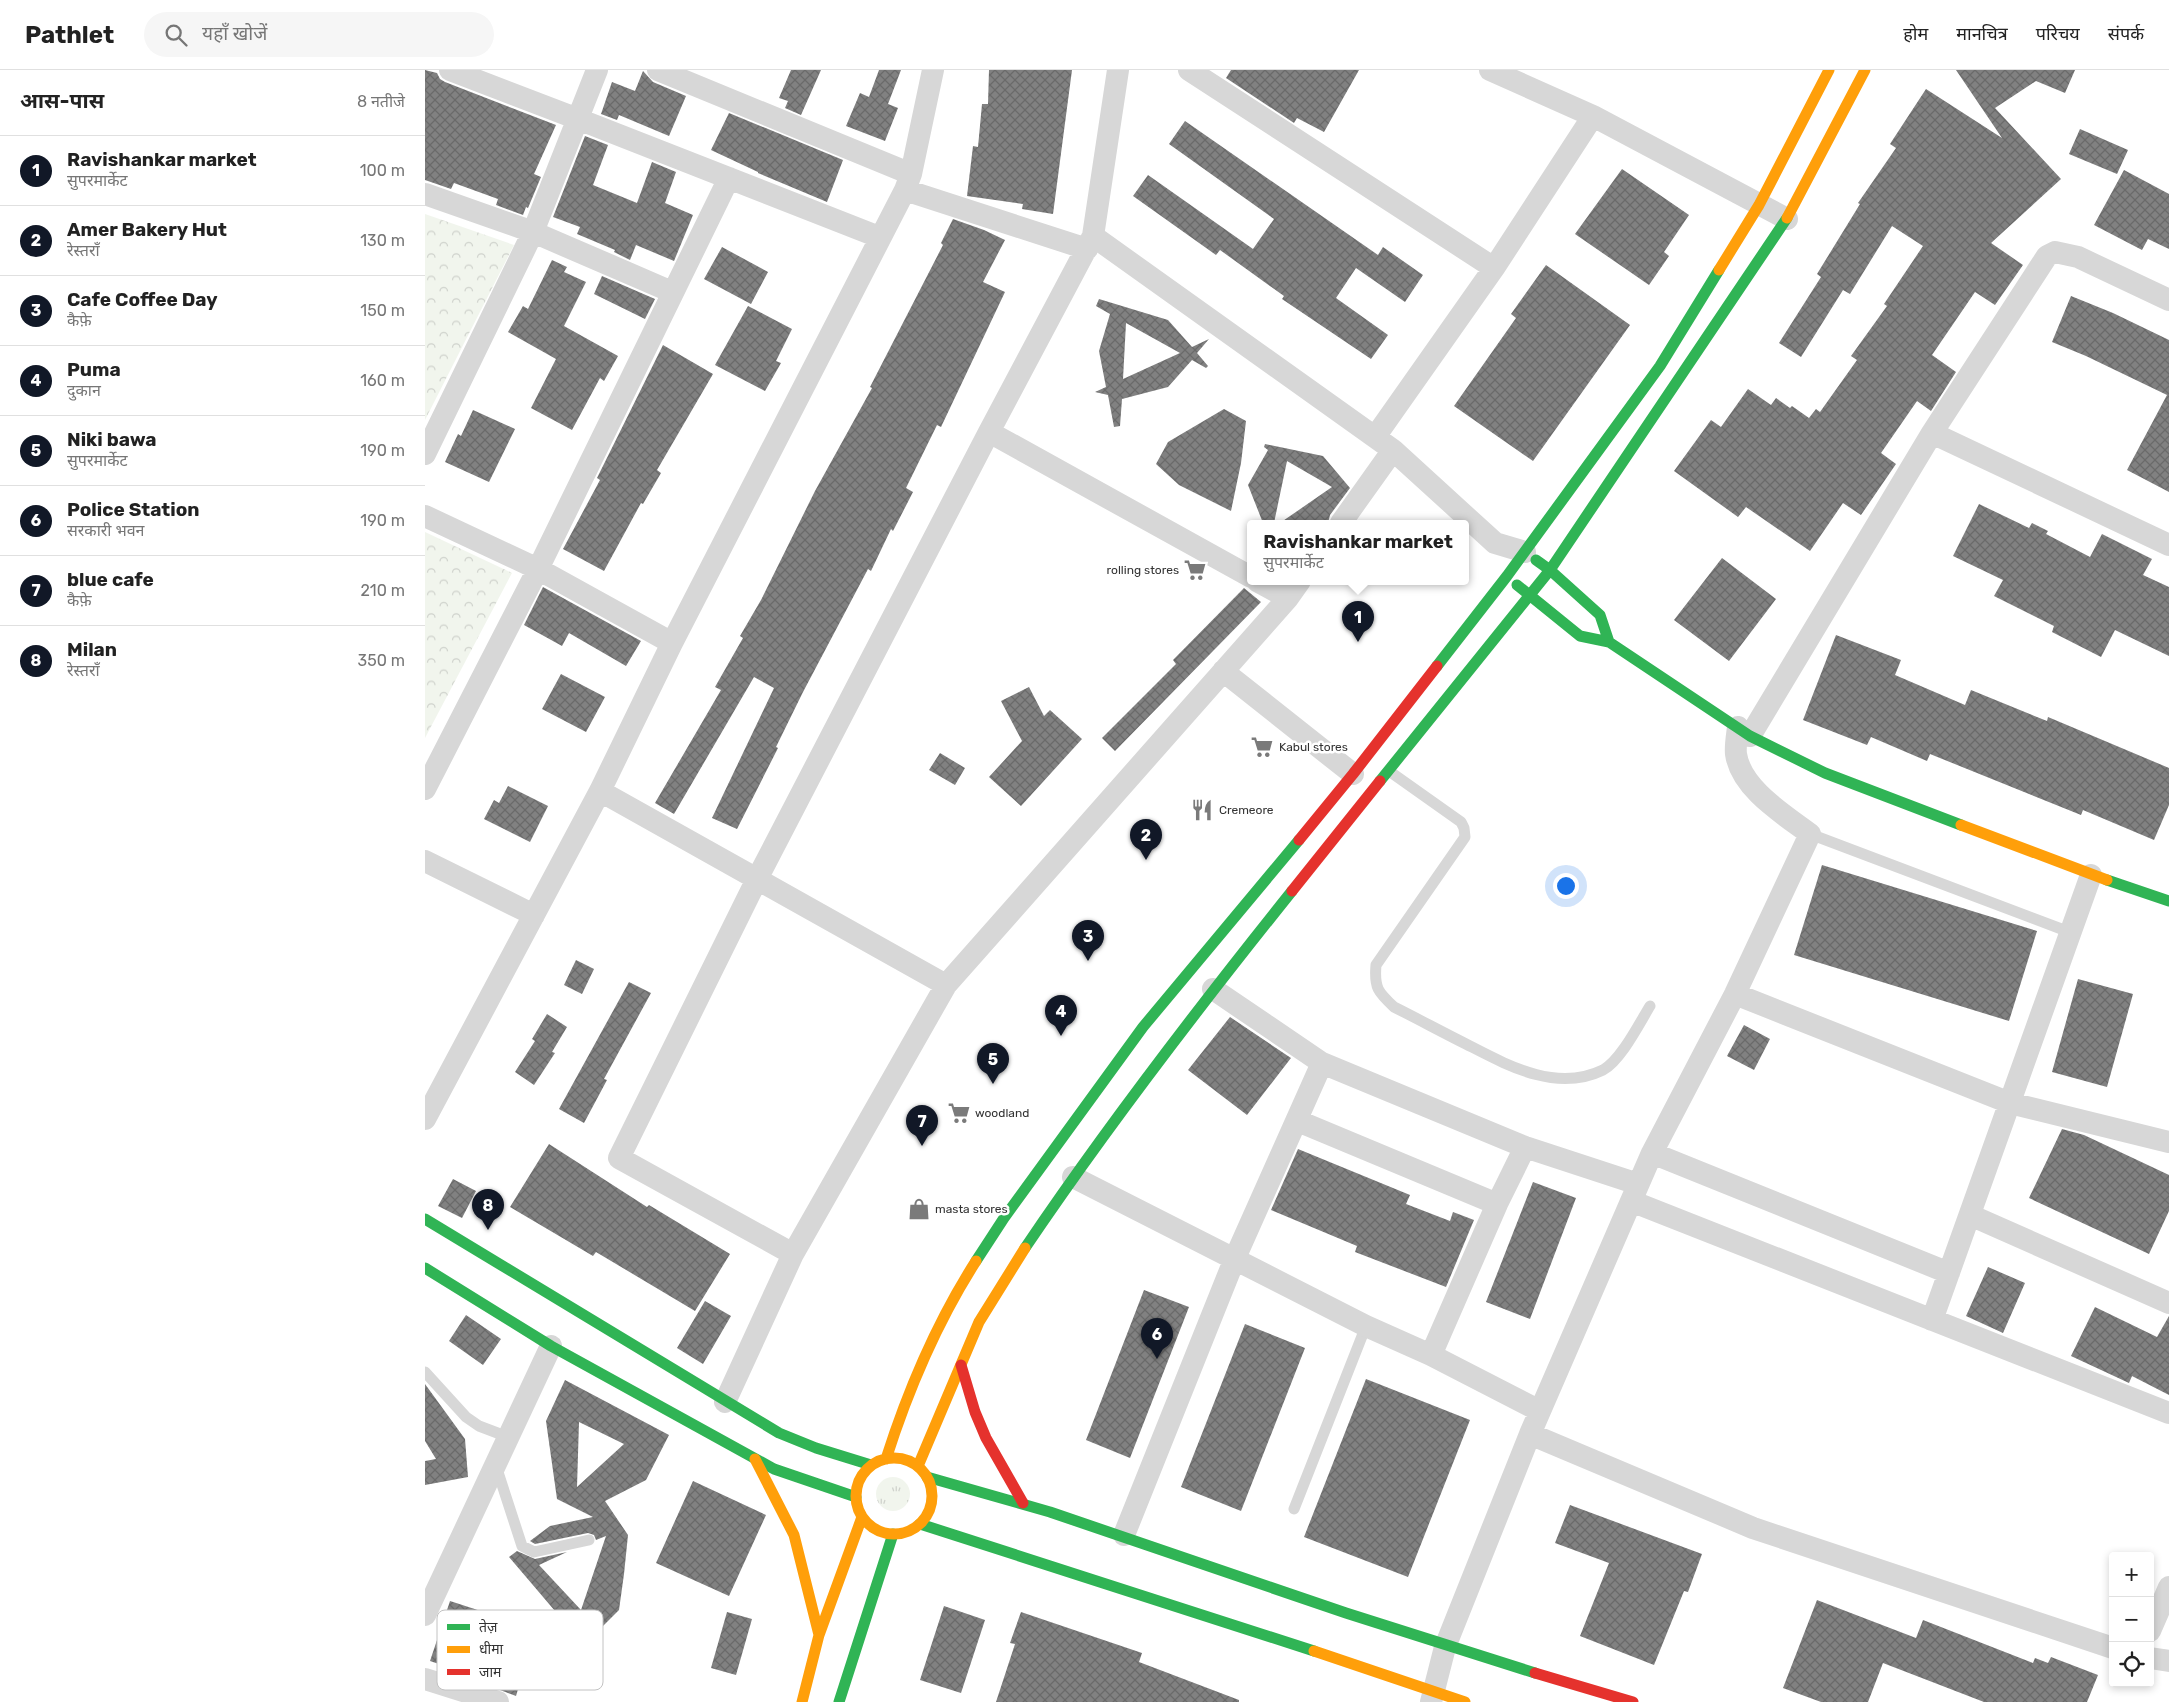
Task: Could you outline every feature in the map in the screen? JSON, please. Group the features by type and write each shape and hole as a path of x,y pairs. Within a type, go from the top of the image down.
{"main road":[{"path":"886,1459 902,1409 960,1286 1004,1218 1143,1027 1353,774 1507,576 1660,366 1759,205 1829,70"},
{"path":"918,1466 984,1314 1015,1263 1073,1177 1213,989 1550,570 1787,219 1865,70"},
{"path":"1525,552 1550,570 1600,615 1609,642"},
{"path":"1507,576 1529,597 1580,636 1609,642 1744,732 1825,773 2091,875 2169,901"},
{"path":"425,1219 779,1433 816,1448 871,1466"},
{"path":"425,1268 551,1346 755,1459 796,1478 856,1497"},
{"path":"961,1365 975,1412 986,1438 1023,1503"},
{"path":"755,1459 794,1535 819,1635"},
{"path":"886,1459 903,1459 918,1466 927,1476 932,1493 930,1510 921,1524 908,1532 893,1534 880,1531 862,1517 856,1497 860,1479 871,1466 886,1459"},
{"path":"927,1476 976,1488 1124,1535 1250,1581 1445,1647 1633,1702"},
{"path":"802,1702 819,1635 862,1517"},
{"path":"921,1524 1224,1621 1432,1697 1465,1702"},
{"path":"839,1702 893,1534"}],"street":[{"path":"450,70 578,118 879,237"},
{"path":"425,454 533,232 597,70"},
{"path":"658,70 908,182 1090,242 1384,444 1495,543 1525,552"},
{"path":"425,1119 600,791 672,643 908,182 933,70"},
{"path":"793,1254 619,1158 757,879 1090,242 1118,70"},
{"path":"1189,70 1494,268"},
{"path":"1490,70 1593,116 1787,219"},
{"path":"1343,520 1384,444 1494,268 1593,116"},
{"path":"425,789 538,569 729,178"},
{"path":"425,194 533,232 672,292"},
{"path":"1432,1697 1445,1647 1530,1434 1652,1153 1735,994 1810,834 1762,798 1742,772 1736,754 1744,732 1932,433 2047,256 2055,252 2078,257 2169,300"},
{"path":"989,432 1247,575"},
{"path":"1932,433 2169,545"},
{"path":"425,516 538,569 672,643"},
{"path":"1495,543 1507,576"},
{"path":"725,1402 793,1254 946,985 1294,589 1276,585"},
{"path":"1223,671 1353,774"},
{"path":"600,791 946,985"},
{"path":"425,861 534,915"},
{"path":"1931,1320 2072,933 2091,875"},
{"path":"1213,989 1323,1064 1635,1193 1931,1320 2169,1413"},
{"path":"1735,994 2010,1102 2169,1142"},
{"path":"1124,1535 1235,1258 1323,1064"},
{"path":"1298,1121 1497,1204"},
{"path":"1431,1355 1497,1204 1525,1147"},
{"path":"1652,1153 1949,1273"},
{"path":"1073,1177 1366,1326 1431,1355 1540,1411"},
{"path":"1969,1215 2169,1303"},
{"path":"425,1615 551,1346"},
{"path":"1530,1434 1753,1528 2109,1647"},
{"path":"2154,1621 2169,1587"},
{"path":"2154,1659 2169,1661"},
{"path":"425,1679 437,1683"},
{"path":"460,1690 498,1702"}],"lane":[{"path":"1389,771 1461,822 1465,837 1376,965 1375,982 1380,994 1387,1001 1394,1007 1516,1070 1548,1078 1573,1079 1603,1070 1616,1060 1650,1006"},
{"path":"1810,834 2072,933"},
{"path":"1294,1510 1366,1326"},
{"path":"425,1372 466,1417 479,1426 508,1437"},
{"path":"495,1464 521,1546 534,1552 589,1540"}],"green space":[{"path":"425,214 514,245 425,420"},
{"path":"425,532 512,573 425,738"},
{"path":"893,1477 900,1478 905,1482 909,1487 909,1501 905,1506 900,1510 893,1511 886,1510 881,1506 877,1501 876,1494 877,1487 881,1482 886,1478"}],"building":[{"path":"425,70 437,73 440,79 445,82 556,125 534,174 541,177 528,208 526,207 523,215 496,205 498,199 454,183 451,189 425,180"},
{"path":"791,70 821,70 801,115 785,108 788,101 779,98"},
{"path":"879,70 901,70 888,104 898,108 885,141 846,126 860,93 869,97"},
{"path":"989,70 1072,70 1053,214 1022,209 1023,204 967,196 973,146 978,147 982,104 988,104"},
{"path":"1231,70 1359,70 1324,132 1297,118 1294,123 1226,78"},
{"path":"1956,70 2075,70 2065,93 2036,81 1995,108 2061,179 1991,243 2023,265 1995,305 1975,292 1932,355 1956,372 1931,411 1917,401 1881,453 1896,464 1861,515 1843,503 1810,551 1746,507 1738,517 1674,471 1711,420 1721,427 1748,389 1771,405 1776,398 1809,418 1816,409 1820,412 1857,360 1851,356 1887,306 1884,304 1923,246 1892,226 1850,294 1843,290 1801,357 1779,343 1821,277 1817,274 1860,204 1858,203 1896,148 1890,144 1926,89 2002,138"},
{"path":"643,71 653,82 686,96 669,136 619,115 617,120 601,114 612,82 635,91"},
{"path":"729,113 843,160 827,202 758,173 711,150"},
{"path":"1185,121 1378,255 1383,247 1423,275 1405,302 1356,268 1336,298 1388,335 1371,359 1282,299 1284,296 1220,250 1216,255 1133,196 1148,175 1253,249 1274,219 1169,144"},
{"path":"2080,129 2128,150 2117,174 2069,154"},
{"path":"585,136 608,145 593,185 637,203 652,162 676,172 665,203 693,215 674,261 636,245 630,260 614,252 615,250 577,234 580,227 553,217"},
{"path":"1622,169 1689,215 1664,252 1669,256 1649,285 1575,234"},
{"path":"2124,170 2169,194 2169,249 2148,239 2142,250 2094,225"},
{"path":"953,219 1005,240 983,282 1005,292 941,427 937,425 906,488 913,492 893,531 891,529 871,571 868,569 803,692 776,747 778,748 737,829 712,818 774,688 754,677 674,814 655,803 721,690 715,687 743,638 740,636 761,600 815,491 872,388 870,387 943,245 941,243"},
{"path":"722,247 768,272 751,304 704,279"},
{"path":"552,260 567,267 564,272 586,282 564,326 618,356 604,381 600,378 572,430 531,408 556,359 508,332 523,306 528,309"},
{"path":"1546,265 1630,325 1533,461 1454,406 1516,318 1511,314"},
{"path":"602,276 655,299 645,319 594,294"},
{"path":"2071,296 2113,313 2169,340 2169,492 2127,470 2167,395 2086,356 2052,342"},
{"path":"1099,299 1168,320 1192,347 1209,339 1197,353 1208,366 1206,368 1192,360 1168,387 1122,399 1120,426 1114,427 1108,395 1095,392 1106,387 1099,351 1110,314 1096,306","holes":["1126,323 1180,353 1123,379"]},
{"path":"748,306 792,329 776,361 781,363 765,391 715,365"},
{"path":"663,345 713,374 657,470 661,473 643,504 641,503 604,571 563,549 600,480 597,478"},
{"path":"1224,409 1246,421 1241,463 1231,511 1179,485 1156,464 1168,442"},
{"path":"473,410 515,429 489,482 445,462 458,434 461,436"},
{"path":"1265,444 1323,456 1350,488 1330,515 1329,520 1284,520 1332,487 1287,461 1275,520 1262,520 1248,485 1268,450 1264,447"},
{"path":"1979,504 2029,528 2032,523 2048,531 2046,534 2090,557 2102,534 2152,559 2143,575 2169,587 2169,656 2115,630 2101,657 2052,632 2054,626 1994,596 2003,580 1953,556"},
{"path":"1722,558 1776,599 1729,661 1674,620"},
{"path":"543,587 641,641 626,666 569,633 562,646 524,625"},
{"path":"1244,588 1261,602 1115,751 1102,738 1176,664 1173,660"},
{"path":"1836,635 1901,660 1895,675 1965,705 1971,690 2047,721 2048,717 2169,768 2169,805 2154,840 2083,810 2081,815 1930,754 1927,761 1871,737 1867,745 1803,720"},
{"path":"561,674 605,697 586,732 542,709"},
{"path":"1029,687 1044,716 1050,710 1082,739 1021,806 989,777 1022,741 1001,701"},
{"path":"940,753 965,768 955,785 929,770"},
{"path":"508,786 548,806 530,842 484,819 494,800 499,803"},
{"path":"1822,865 2037,931 2009,1021 1794,955"},
{"path":"576,960 594,969 582,994 564,985"},
{"path":"2078,979 2133,994 2107,1087 2052,1072"},
{"path":"629,982 651,993 604,1079 607,1080 584,1123 559,1109"},
{"path":"547,1014 567,1027 552,1052 555,1053 534,1085 515,1072 535,1041 532,1039"},
{"path":"1230,1017 1291,1058 1247,1115 1188,1070"},
{"path":"1744,1025 1770,1039 1754,1070 1727,1056"},
{"path":"2062,1129 2084,1135 2169,1175 2169,1211 2149,1254 2029,1198"},
{"path":"549,1144 647,1207 649,1205 730,1254 695,1311 596,1252 593,1256 510,1207"},
{"path":"1298,1149 1410,1195 1406,1204 1450,1221 1453,1212 1474,1220 1446,1287 1355,1252 1357,1246 1271,1210"},
{"path":"453,1179 476,1191 462,1218 438,1206"},
{"path":"1533,1182 1576,1198 1530,1319 1486,1302"},
{"path":"1988,1267 2025,1283 2003,1333 1966,1316"},
{"path":"1144,1290 1189,1307 1130,1458 1086,1440"},
{"path":"705,1301 731,1316 703,1364 677,1348"},
{"path":"2095,1307 2157,1337 2169,1316 2169,1395 2132,1376 2129,1383 2071,1356"},
{"path":"466,1315 501,1339 483,1365 449,1341"},
{"path":"1245,1324 1305,1348 1241,1511 1181,1487"},
{"path":"1366,1379 1470,1420 1408,1577 1304,1537"},
{"path":"565,1380 669,1435 646,1480 605,1501 628,1535 619,1610 603,1626 603,1610 581,1610 606,1536 596,1540 594,1535 588,1533 535,1544 530,1541 550,1526 593,1517 557,1499 546,1421","holes":["579,1422 624,1444 577,1487"]},
{"path":"425,1384 465,1439 468,1477 425,1485 425,1461 436,1459 425,1441"},
{"path":"693,1481 766,1515 729,1596 656,1563"},
{"path":"1570,1505 1702,1554 1688,1592 1684,1591 1654,1665 1580,1636 1609,1563 1555,1543"},
{"path":"517,1551 535,1559 567,1552 539,1565 581,1610 554,1610 509,1557"},
{"path":"1817,1600 1916,1638 1923,1620 2033,1663 2035,1658 2048,1663 2051,1657 2098,1675 2087,1702 1984,1702 1883,1663 1868,1702 1821,1702 1783,1688"},
{"path":"450,1601 478,1610 447,1610"},
{"path":"944,1606 985,1620 961,1693 920,1680"},
{"path":"727,1612 752,1619 736,1675 711,1668"},
{"path":"1021,1612 1142,1653 1139,1662 1239,1700 1239,1702 996,1702 1015,1644 1010,1643"},
{"path":"437,1640 437,1663 430,1661"},
{"path":"500,1690 518,1690 516,1696"}],"traffic: fast":[{"path":"1380,781 1550,570 1787,218"},
{"path":"1437,666 1507,576 1660,366 1719,270"},
{"path":"1536,560 1550,570 1600,615 1609,642"},
{"path":"1517,585 1580,636 1609,642 1750,736 1825,773 1961,825"},
{"path":"976,1261 1004,1218 1143,1027 1299,840"},
{"path":"2107,880 2169,901"},
{"path":"1025,1248 1056,1202 1155,1067 1292,891"},
{"path":"425,1219 779,1433 816,1448 871,1465"},
{"path":"425,1268 551,1346 774,1469 856,1497"},
{"path":"927,1477 1050,1512 1346,1613 1535,1673"},
{"path":"920,1524 1314,1651"},
{"path":"839,1702 893,1534"}],"traffic: slow":[{"path":"1719,270 1759,205 1829,70"},
{"path":"1787,218 1865,70"},
{"path":"1961,825 2107,880"},
{"path":"918,1466 979,1322 1025,1248"},
{"path":"886,1459 914,1382 936,1332 976,1261"},
{"path":"894,1458 908,1461 921,1469 929,1482 932,1496 929,1510 921,1523 908,1531 894,1534 880,1531 867,1523 859,1510 856,1496 859,1482 867,1469 880,1461 894,1458"},
{"path":"755,1459 794,1535 819,1635"},
{"path":"802,1702 819,1635 862,1517"},
{"path":"1314,1651 1465,1702"}],"traffic: jam":[{"path":"1299,840 1437,666"},
{"path":"1292,891 1380,781"},
{"path":"961,1365 975,1412 986,1438 1023,1503"},
{"path":"1535,1673 1633,1702"}],"place":[{"name":"rolling stores","path":"1195,570"},
{"name":"Ravishankar market","path":"1358,642"},
{"name":"Kabul stores","path":"1262,747"},
{"name":"Cremeore","path":"1202,810"},
{"name":"Amer Bakery Hut","path":"1146,860"},
{"name":"Cafe Coffee Day","path":"1088,961"},
{"name":"Puma","path":"1061,1036"},
{"name":"Niki bawa","path":"993,1084"},
{"name":"woodland","path":"959,1113"},
{"name":"blue cafe","path":"922,1146"},
{"name":"masta stores","path":"919,1209"},
{"name":"Milan","path":"488,1230"},
{"name":"Police Station","path":"1157,1359"}]}
